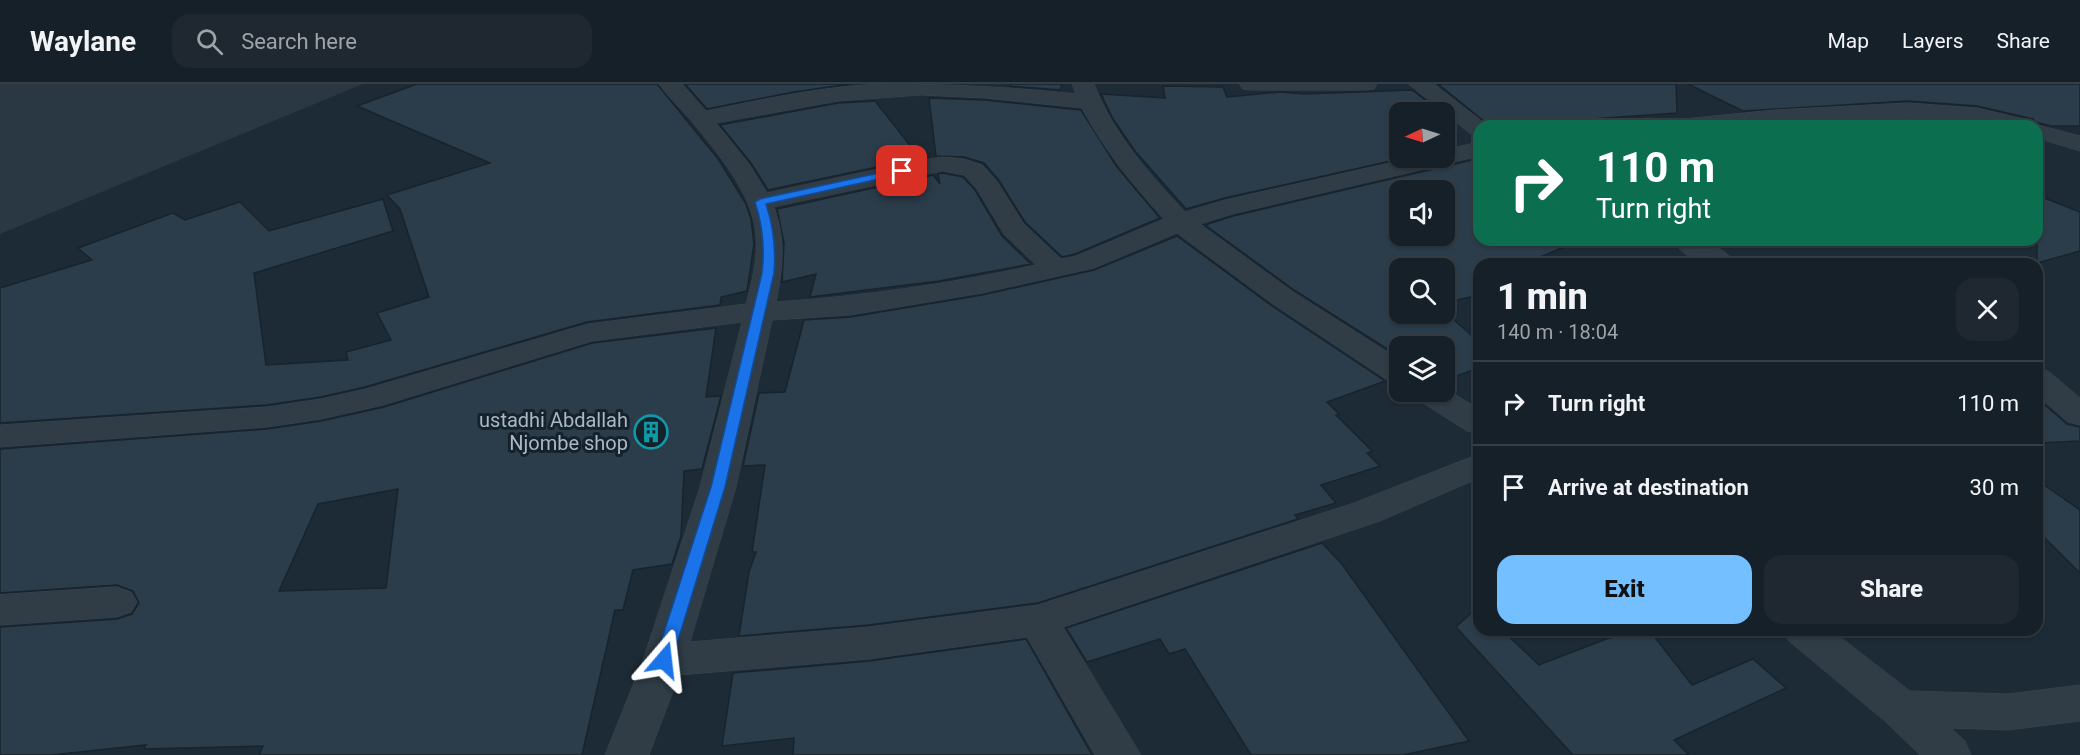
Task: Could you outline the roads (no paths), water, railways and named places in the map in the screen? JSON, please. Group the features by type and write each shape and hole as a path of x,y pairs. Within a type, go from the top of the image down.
{"street":[{"path":"627,755 664,660 718,487 768,273 770,249 768,224 760,202 701,119 670,84"},
{"path":"1251,84 1366,84"},
{"path":"1420,84 1473,124"},
{"path":"701,119 821,96 921,89 1017,94 1087,93 1109,138 1133,171 1180,222 1283,298 1389,367"},
{"path":"1741,120 1907,109 1944,109 2000,120"},
{"path":"2043,132 2080,144"},
{"path":"1455,154 1473,150"},
{"path":"760,202 916,168 943,164 964,166 973,170 987,184 1013,228 1056,269"},
{"path":"0,436 267,417 321,410 372,398 588,333 759,310 801,310 893,300 982,285 1084,262 1180,222 1263,199 1396,168"},
{"path":"1694,246 1713,258"},
{"path":"2043,383 2080,415"},
{"path":"1444,402 1473,420"},
{"path":"664,660 870,643 1038,620 1084,607 1367,512 1473,468"},
{"path":"0,610 117,602"},
{"path":"1038,620 1119,755"},
{"path":"1810,636 1901,709 1949,755"},
{"path":"1901,709 2008,712 2080,703"}],"place":[{"name":"ustadhi Abdallah Njombe shop","path":"651,432"}]}
